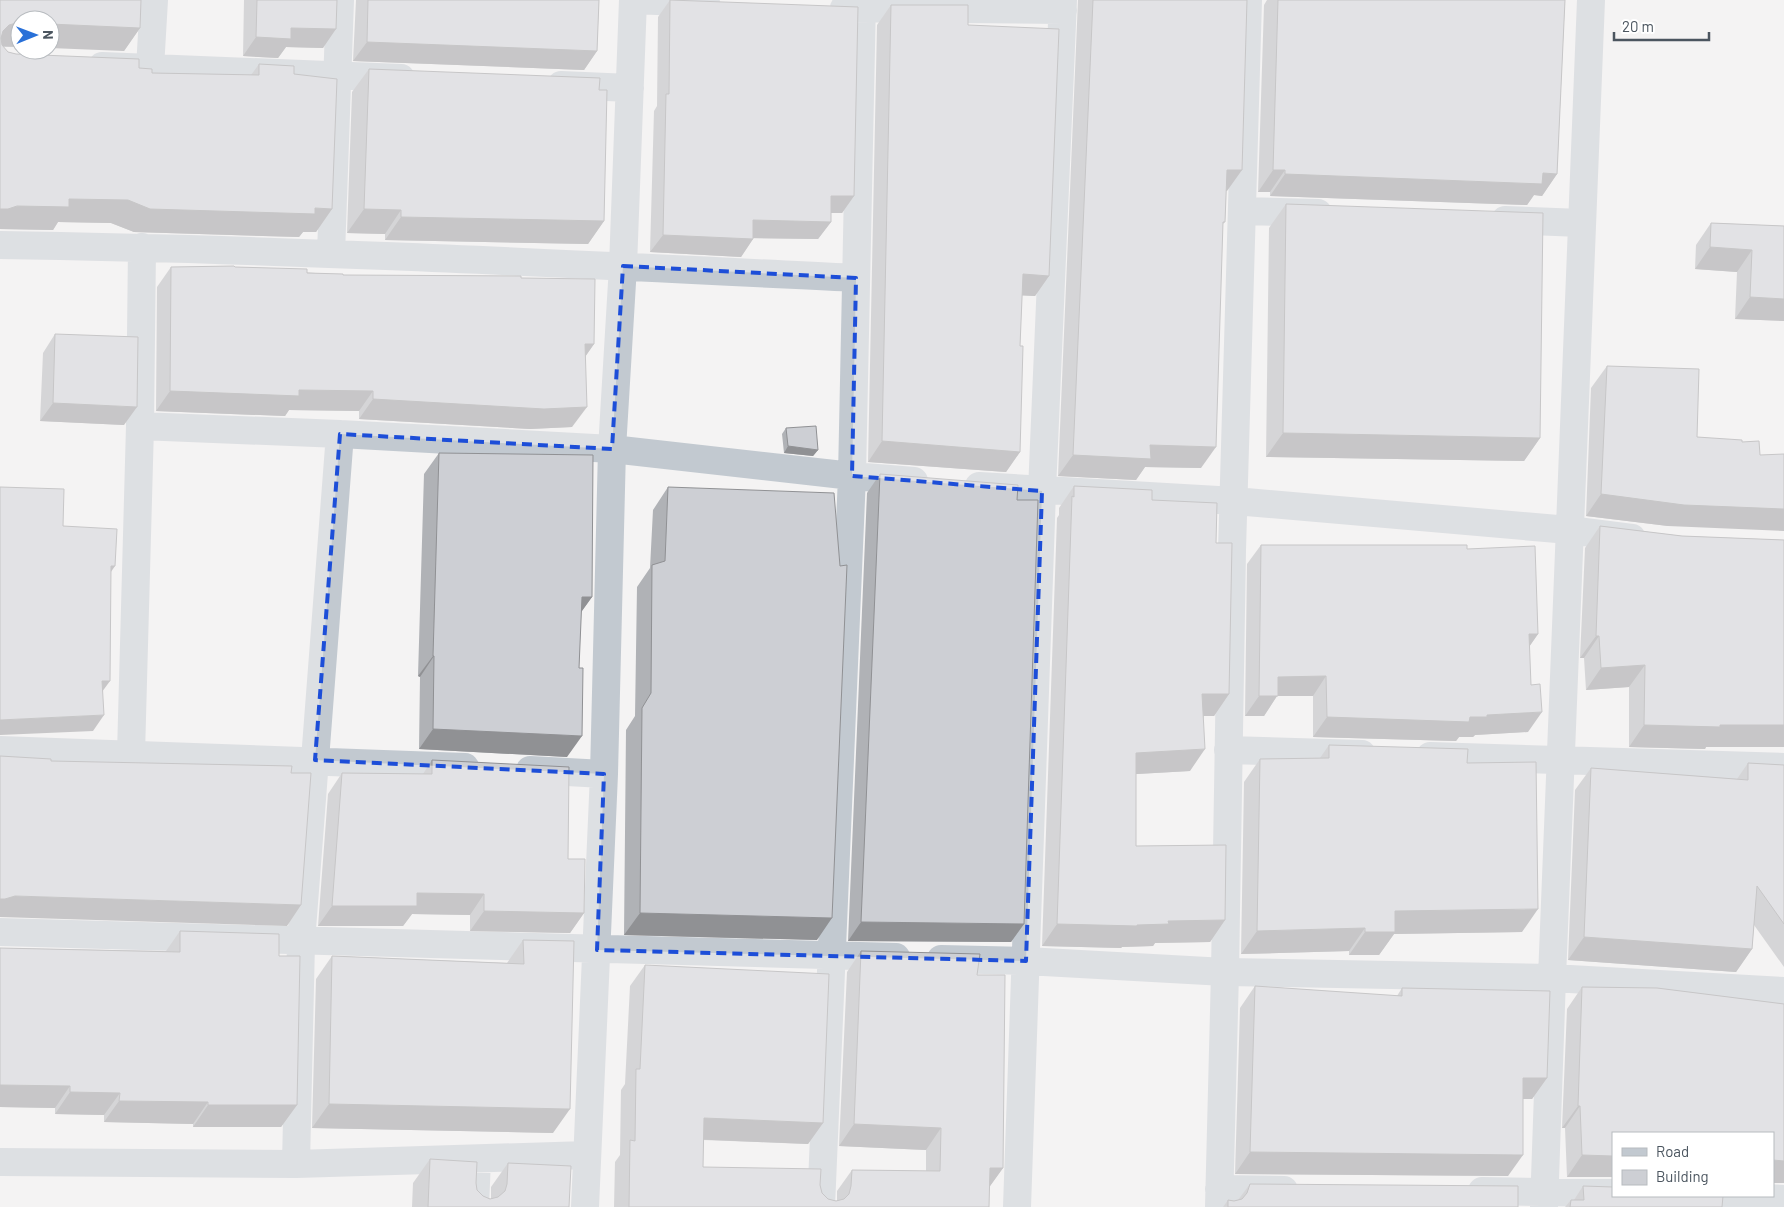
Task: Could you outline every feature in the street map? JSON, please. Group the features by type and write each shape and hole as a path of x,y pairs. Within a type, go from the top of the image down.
{"street":[{"path":"150,68 154,0"},
{"path":"331,254 340,0"},
{"path":"585,1207 604,774 612,449 623,266 633,0 732,4"},
{"path":"1248,0 1228,750 1226,972 1219,1198 1308,1190"},
{"path":"1544,1199 1591,0"},
{"path":"821,1207 852,476 862,4"},
{"path":"822,8 862,4 1063,5 1042,491 1017,1207"},
{"path":"75,65 425,79"},
{"path":"532,84 630,88"},
{"path":"1242,210 1342,214"},
{"path":"1482,219 1582,223"},
{"path":"0,245 142,247 331,254 856,278"},
{"path":"131,754 140,426 142,247"},
{"path":"140,426 340,434 612,449 852,476 1042,491 1235,501 1569,530 1657,540"},
{"path":"296,1164 301,942 340,434"},
{"path":"0,750 315,760 604,774"},
{"path":"1228,750 1784,767"},
{"path":"0,932 1026,961 1226,972 1552,978 1784,991"},
{"path":"0,1162 296,1164 587,1155"},
{"path":"476,1207 477,1159"},
{"path":"1456,1191 1544,1199 1612,1193"},
{"path":"1757,1197 1784,1199"}],"highlighted area":[{"path":"623,266 856,278 852,476 1042,491 1026,961 597,950 604,774 315,760 340,434 612,449"}],"building":[{"path":"0,0 141,0 140,28 60,24 60,10 10,10 10,25 3,31 1,38 2,45 10,52 10,60 60,60 60,56 139,59 139,68 152,69 152,73 259,75 259,64 294,66 294,74 337,79 332,209 315,208 315,214 150,209 128,200 69,199 69,207 17,206 0,209"},
{"path":"257,0 337,0 336,29 291,28 291,39 256,37"},
{"path":"368,0 599,0 597,51 367,42"},
{"path":"670,0 858,7 854,196 831,196 831,222 753,220 753,239 663,235 666,94 669,94"},
{"path":"1093,0 1247,0 1242,170 1227,170 1225,222 1223,222 1216,447 1150,445 1151,459 1073,455"},
{"path":"1278,0 1565,0 1557,174 1543,173 1542,184 1285,174 1285,170 1273,170"},
{"path":"891,5 968,5 968,25 1059,29 1049,276 1023,274 1020,346 1023,346 1020,452 882,441"},
{"path":"369,69 600,78 599,90 607,90 604,221 401,217 401,210 364,209"},
{"path":"1286,204 1543,213 1540,438 1283,433"},
{"path":"1711,223 1784,226 1784,299 1750,297 1752,250 1710,247"},
{"path":"234,266 307,269 307,273 343,275 521,276 521,278 595,279 594,344 585,344 587,407 544,409 373,399 373,391 299,390 299,396 170,391 171,267"},
{"path":"55,334 138,337 137,407 53,403"},
{"path":"1607,366 1699,369 1697,437 1742,440 1742,442 1759,441 1760,455 1784,454 1784,509 1684,505 1601,494"},
{"path":"816,426 818,450 788,446 786,428"},
{"path":"439,453 593,455 592,597 582,597 579,668 583,668 582,736 433,729 433,656"},
{"path":"880,474 1018,485 1017,500 1038,500 1024,924 861,922"},
{"path":"1074,486 1152,490 1152,500 1217,503 1216,543 1232,543 1229,694 1202,694 1205,749 1136,753 1136,846 1226,845 1225,920 1168,921 1169,924 1137,926 1057,924 1072,496 1074,497"},
{"path":"0,487 64,489 63,526 117,529 115,566 111,566 110,681 102,681 104,715 0,720"},
{"path":"668,487 834,493 840,566 847,565 832,918 640,913 642,708 651,693 652,565 665,561"},
{"path":"1600,526 1682,536 1784,540 1784,725 1720,725 1720,727 1644,725 1645,665 1601,668 1599,636 1596,636"},
{"path":"1261,545 1467,545 1467,549 1535,546 1538,634 1529,634 1531,685 1540,684 1542,712 1470,717 1469,722 1327,717 1326,676 1278,677 1278,696 1259,696"},
{"path":"1329,745 1468,749 1467,763 1536,762 1538,909 1395,911 1395,932 1365,932 1365,928 1257,931 1260,759 1329,758"},
{"path":"0,756 51,759 51,761 292,766 291,773 311,773 301,905 15,896 0,899"},
{"path":"432,760 569,767 568,859 585,859 584,913 484,911 484,894 417,893 417,906 332,906 342,773 432,774"},
{"path":"1748,763 1784,765 1784,924 1757,886 1752,949 1584,937 1591,768 1748,780"},
{"path":"180,931 279,934 279,956 300,956 297,1105 208,1105 208,1102 119,1101 120,1093 70,1092 70,1086 0,1085 0,948 180,952"},
{"path":"523,940 574,941 570,1109 329,1104 332,956 524,964"},
{"path":"861,951 980,954 977,975 1005,975 1003,1168 990,1168 989,1207 629,1207 630,1140 635,1141 636,1069 640,1069 645,965 829,974 823,1123 704,1118 703,1167 821,1169 820,1185 822,1193 828,1199 836,1201 844,1199 849,1194 852,1170 940,1171 941,1128 854,1124"},
{"path":"1255,986 1402,996 1402,988 1550,991 1547,1078 1523,1078 1523,1155 1250,1152"},
{"path":"1582,987 1657,988 1784,1004 1784,1161 1774,1160 1774,1132 1612,1132 1612,1156 1582,1155 1580,1106 1578,1106"},
{"path":"430,1159 477,1162 477,1190 483,1196 490,1199 498,1197 505,1191 508,1163 571,1166 569,1207 428,1207"},
{"path":"1250,1184 1518,1186 1518,1207 1228,1207 1228,1200 1242,1199 1247,1193"},
{"path":"1583,1186 1612,1187 1612,1197 1723,1197 1722,1207 1570,1207 1571,1200 1584,1200"}]}
